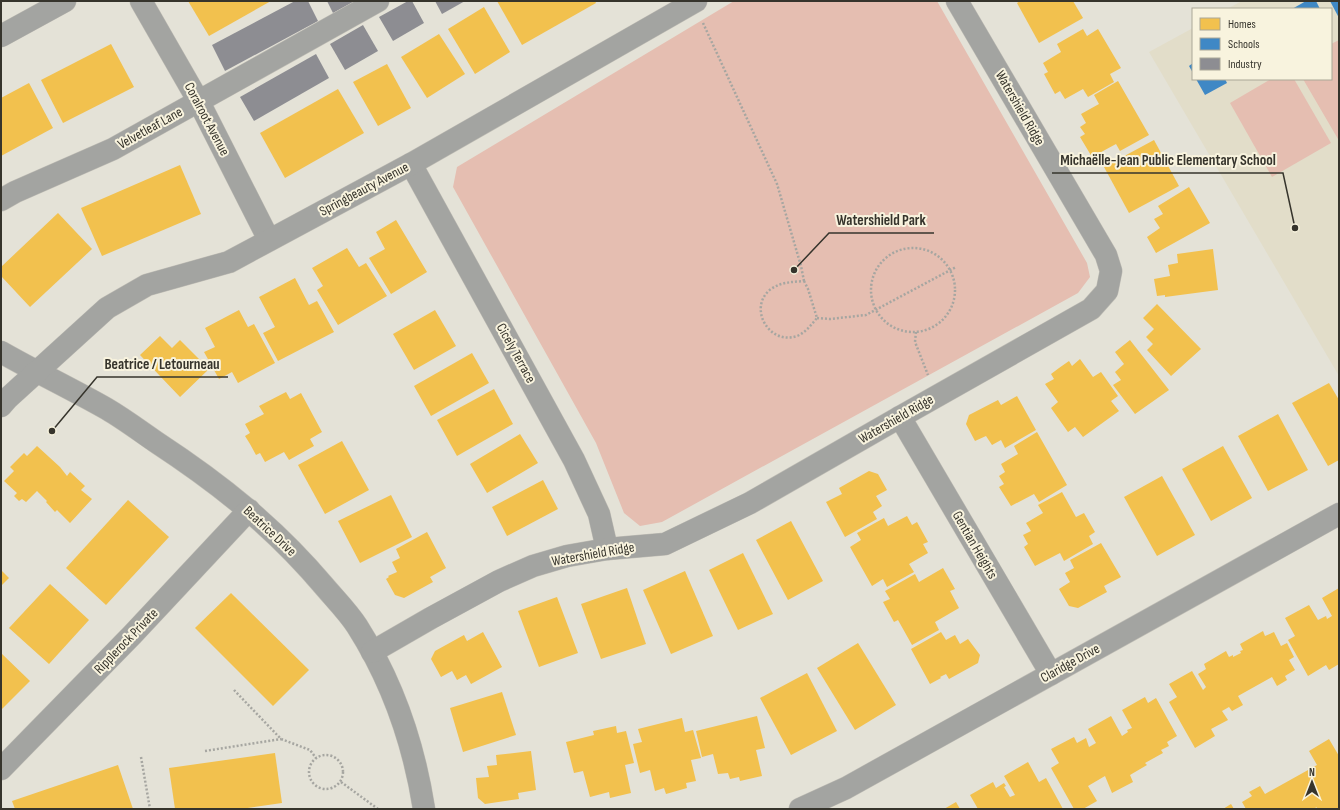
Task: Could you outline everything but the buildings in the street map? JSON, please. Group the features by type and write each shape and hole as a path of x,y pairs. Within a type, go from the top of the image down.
{"street":[{"path":"1,36 65,1"},
{"name":"Coralroot Avenue","path":"141,1 199,102 269,240"},
{"name":"Velvetleaf Lane","path":"1,200 15,192 113,149 378,1"},
{"name":"Watershield Ridge","path":"372,652 500,581 533,566 567,556 607,549 665,544 750,503 1091,309 1107,291 1111,271 1106,255 957,1"},
{"name":"Springbeauty Avenue","path":"1,406 107,308 146,285 229,262 411,164 665,8 694,2"},
{"name":"Cicely Terrace","path":"411,164 574,460 598,514 607,549"},
{"name":"Beatrice Drive","path":"1,352 37,373 108,410 195,467 249,510 286,544 313,573 356,625 390,686 415,763 424,809"},
{"name":"Gentian Heights","path":"900,417 1051,674"},
{"name":"Ripplerock Private","path":"1,769 132,635 249,510"},
{"name":"Claridge Drive","path":"800,809 846,788 1339,514"}],"path":[{"path":"694,2 777,184 804,281 817,318"},
{"path":"910,248 922,249 934,253 944,260 951,270 955,281 956,293 953,305 947,316 928,330 904,332 892,327 883,320 875,310 871,299 873,275 879,264 898,250 910,248"},
{"path":"817,318 830,319 866,315 956,267"},
{"path":"804,281 788,282 771,290 764,297 761,305 761,315 764,324 773,334 787,338 804,332 817,318"},
{"path":"916,332 915,342 929,377"},
{"path":"234,690 281,739 310,750 316,758"},
{"path":"205,751 281,739"},
{"path":"323,755 331,756 337,759 342,765 343,773 341,782 329,789 322,789 315,785 310,779 309,771 311,764 316,758 323,755"},
{"path":"141,757 150,809"},
{"path":"341,782 378,809"}],"shaded area":[{"path":"734,1 937,1 1087,263 1090,277 1078,293 662,522 640,526 624,513 596,443 453,187 457,167"},
{"path":"1242,1 1339,1 1339,376 1149,52 1192,29 1192,80 1332,80 1332,8 1229,8"},
{"path":"1339,40 1338,139 1304,80 1332,80 1332,44"},
{"path":"1269,80 1295,80 1331,143 1272,177 1230,103"}],"place":[{"name":"Michaëlle-Jean Public Elementary School","path":"1295,228"},
{"name":"Watershield Park","path":"794,270"},
{"name":"Beatrice / Letourneau","path":"52,431"}]}
